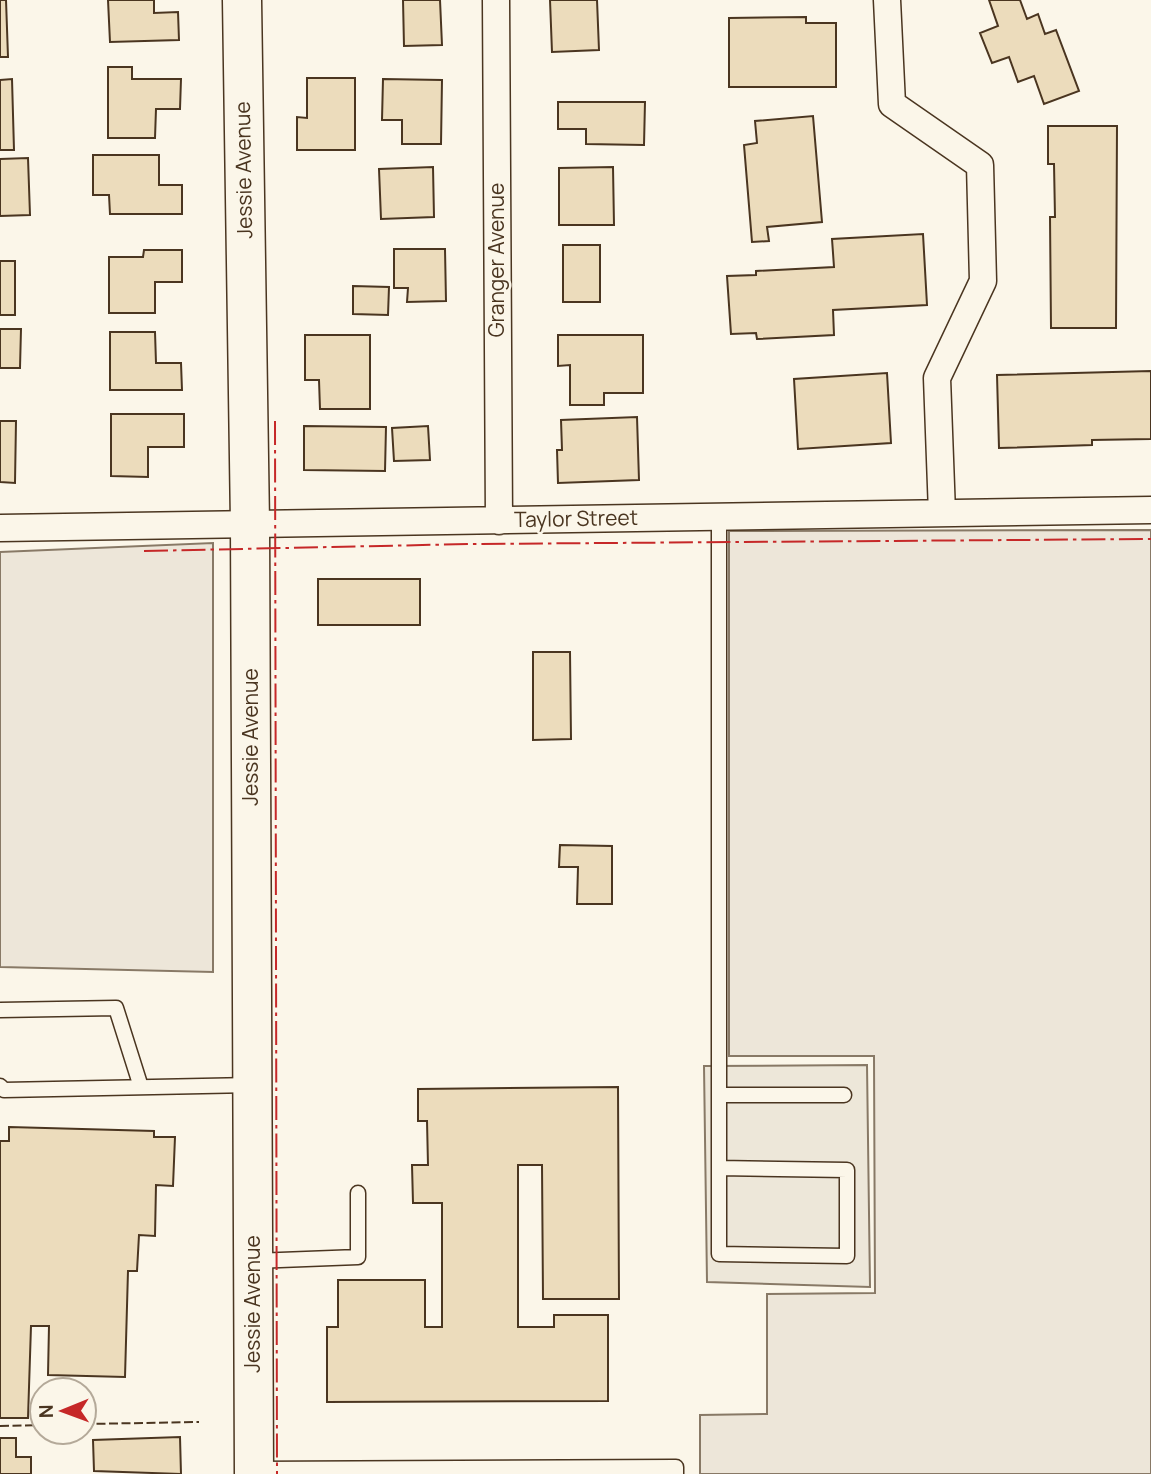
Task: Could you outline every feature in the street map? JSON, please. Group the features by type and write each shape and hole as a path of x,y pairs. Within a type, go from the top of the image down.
{"street":[{"name":"Jessie Avenue","path":"243,0 250,524 254,1471"},
{"name":"Granger Avenue","path":"496,0 499,521"},
{"path":"887,0 892,104 980,165 983,281 937,378 942,513"},
{"name":"Taylor Street","path":"0,528 1151,510"}],"lane":[{"path":"719,517 719,1095 719,1168 719,1254 847,1256 847,1170 719,1168"},
{"path":"0,1010 117,1008 141,1087"},
{"path":"0,1086 4,1090 252,1085"},
{"path":"719,1095 844,1095"},
{"path":"252,1261 358,1257 358,1193"},
{"path":"254,1471 676,1467 676,1474"}],"shaded area":[{"path":"1151,530 1151,1474 700,1474 700,1415 767,1414 767,1294 875,1293 874,1056 729,1056 729,531"},
{"path":"213,543 213,972 0,967 0,552"},
{"path":"867,1065 870,1287 707,1282 704,1066"}],"building":[{"path":"0,0 6,0 8,57 0,57"},
{"path":"108,0 154,0 154,13 178,12 179,40 110,42"},
{"path":"403,0 440,0 442,45 404,46"},
{"path":"550,0 597,0 599,50 552,52"},
{"path":"989,0 1020,0 1027,19 1038,14 1045,34 1056,30 1079,91 1044,104 1034,76 1018,82 1009,57 992,63 980,33 998,26"},
{"path":"806,17 806,23 836,23 836,87 729,87 729,18"},
{"path":"108,67 132,67 132,79 181,79 180,109 156,109 155,138 108,138"},
{"path":"307,78 355,78 355,150 297,150 297,117 307,118"},
{"path":"12,79 14,150 0,150 0,80"},
{"path":"383,79 442,80 441,144 402,144 402,120 382,120"},
{"path":"558,102 645,102 644,145 586,144 586,129 558,129"},
{"path":"813,116 822,222 767,227 769,241 752,242 744,145 757,143 755,121"},
{"path":"1048,126 1117,126 1116,328 1051,328 1050,217 1055,217 1054,164 1048,164"},
{"path":"93,155 159,155 159,185 182,185 182,214 110,214 109,195 93,195"},
{"path":"28,158 30,215 0,216 0,159"},
{"path":"433,167 434,217 381,219 379,169"},
{"path":"613,167 614,225 559,225 559,168"},
{"path":"923,234 927,305 833,310 834,335 757,339 756,333 731,334 727,276 756,275 756,271 834,267 832,239"},
{"path":"563,245 600,245 600,302 563,302"},
{"path":"394,249 445,249 446,301 407,302 408,288 394,288"},
{"path":"144,250 182,250 182,282 155,282 155,313 109,313 109,257 143,257"},
{"path":"0,261 15,261 15,315 0,315"},
{"path":"353,286 389,287 388,315 353,314"},
{"path":"0,329 21,329 20,368 0,368"},
{"path":"110,332 155,332 156,363 181,363 182,390 110,390"},
{"path":"305,335 370,335 370,409 320,409 319,380 305,380"},
{"path":"558,335 643,335 643,393 604,393 604,405 570,405 570,365 558,366"},
{"path":"1151,371 1151,439 1092,440 1092,445 999,448 997,375"},
{"path":"887,373 891,443 798,449 794,379"},
{"path":"111,414 184,414 184,447 148,447 148,477 111,476"},
{"path":"637,417 639,480 558,483 557,450 562,450 561,420"},
{"path":"0,421 16,421 15,483 0,482"},
{"path":"304,426 386,427 385,471 304,470"},
{"path":"428,426 430,460 394,461 392,428"},
{"path":"318,579 420,579 420,625 318,625"},
{"path":"533,652 570,652 571,739 533,740"},
{"path":"560,845 612,846 612,904 577,904 578,867 559,867"},
{"path":"618,1087 619,1299 543,1299 542,1165 518,1165 518,1327 554,1327 554,1315 608,1315 608,1401 327,1402 327,1327 338,1327 338,1280 425,1280 425,1327 442,1327 442,1203 413,1203 412,1165 428,1165 427,1121 418,1121 418,1089"},
{"path":"9,1127 154,1131 154,1137 175,1137 173,1186 156,1185 155,1236 139,1235 137,1271 128,1271 125,1377 48,1375 49,1326 31,1326 28,1418 0,1418 0,1141 9,1141"},
{"path":"180,1437 181,1474 94,1471 93,1446 98,1446 98,1440"},
{"path":"0,1438 16,1438 16,1457 31,1457 31,1474 0,1474"}],"fence":[{"path":"98,1424 199,1422"},
{"path":"0,1426 28,1425"}],"power":[{"path":"275,421 277,1474"},
{"path":"144,551 471,544 1151,539"}]}
